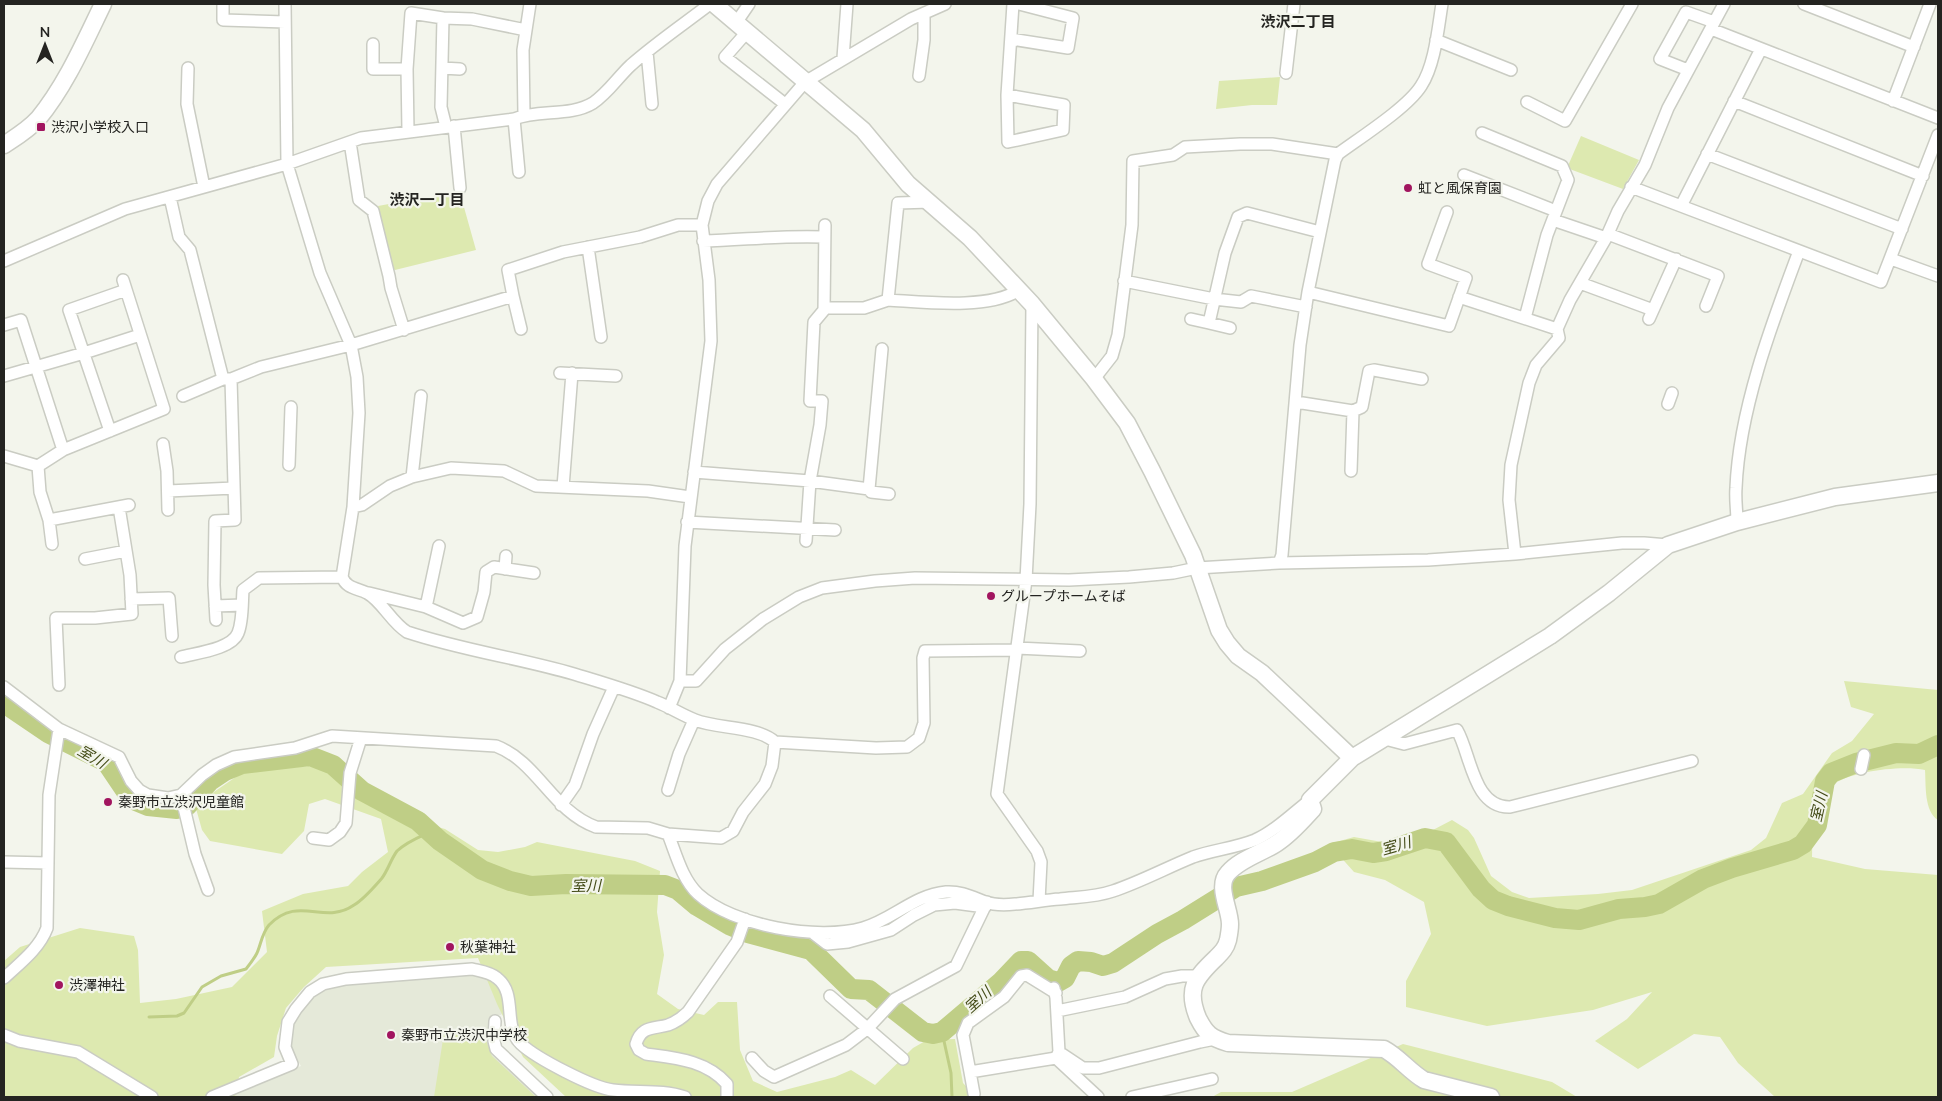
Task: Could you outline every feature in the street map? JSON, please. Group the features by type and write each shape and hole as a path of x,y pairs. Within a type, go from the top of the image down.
{"street":[{"path":"4,144 25,131 38,119 58,91 103,4"},
{"path":"224,4 223,20 285,22"},
{"path":"285,4 287,164 320,273 351,345 357,377 359,414 353,507 342,577 350,587 368,594 426,607 463,623 477,617 484,592 486,572 494,567 534,573"},
{"path":"519,172 519,117 523,50 530,4"},
{"path":"4,261 125,209 287,164 361,138 564,112 592,103 610,88 630,66 712,4 863,130 908,184 970,238 1032,304 1127,423 1152,471 1197,568 1219,630 1227,644 1238,656 1262,672 1352,758"},
{"path":"749,4 742,28 725,57 785,104"},
{"path":"844,58 847,4"},
{"path":"669,708 680,681 687,522 711,341 708,280 702,225 708,201 717,184 805,82 911,19 945,4"},
{"path":"1007,95 1064,105 1063,130 1008,142 1007,95 1013,4"},
{"path":"1011,39 1068,48 1073,18 1019,4"},
{"path":"1286,72 1294,4"},
{"path":"1279,563 1282,554 1300,345 1308,292 1335,160 1338,154 1412,96 1424,79 1436,40 1442,4"},
{"path":"1527,102 1566,121 1632,4"},
{"path":"1515,554 1509,500 1511,465 1529,382 1536,365 1559,338 1557,330 1580,283 1607,236 1618,210 1645,165 1668,108 1724,4"},
{"path":"1804,4 1914,47"},
{"path":"1894,101 1930,4"},
{"path":"1688,70 1660,59 1686,12 1760,49 1938,118"},
{"path":"408,132 407,69 411,13 443,18 472,19 526,30"},
{"path":"920,76 924,40 924,14"},
{"path":"443,18 441,107 450,126 460,188"},
{"path":"1436,40 1511,70"},
{"path":"373,44 373,69 407,69"},
{"path":"1681,206 1760,49"},
{"path":"647,52 652,104"},
{"path":"188,68 187,104 204,187"},
{"path":"442,68 460,69"},
{"path":"1734,102 1923,176"},
{"path":"1482,133 1562,166 1568,180 1547,235 1524,318"},
{"path":"1631,187 1882,282 1938,135"},
{"path":"350,142 359,200 373,211 389,276 390,288 404,330"},
{"path":"1094,380 1112,356 1118,335 1132,225 1133,161 1173,155 1185,147 1240,144 1272,144 1338,154"},
{"path":"1708,154 1902,229"},
{"path":"1464,175 1555,216 1718,276 1706,306"},
{"path":"170,197 179,237 190,250 227,379 235,520 215,521 216,620"},
{"path":"888,300 898,203 930,202"},
{"path":"1308,292 1449,326 1466,278 1428,264 1448,212"},
{"path":"1209,323 1225,254 1238,217 1248,213 1320,232"},
{"path":"521,330 508,270 563,252 640,237 678,225 702,225"},
{"path":"806,541 810,481 820,425 822,401 810,401 814,322 824,308 825,225"},
{"path":"703,241 758,239 781,236 824,237"},
{"path":"588,247 601,336"},
{"path":"1737,522 1736,488 1745,423 1775,316 1799,251"},
{"path":"1580,283 1651,314 1676,259"},
{"path":"1891,259 1938,276"},
{"path":"1124,281 1214,299 1241,302 1252,296 1306,306"},
{"path":"4,456 38,466 63,450 110,431 164,408 124,285 69,310 110,431"},
{"path":"824,308 864,308 888,300 964,304 1011,296 1019,290"},
{"path":"183,396 261,367 351,345 513,296"},
{"path":"1459,297 1557,330"},
{"path":"1032,304 1030,504 1026,580 997,794 1037,851 1041,862 1039,901"},
{"path":"1191,319 1230,328"},
{"path":"4,325 21,320 63,450"},
{"path":"4,376 84,354 140,335"},
{"path":"869,489 882,349"},
{"path":"1296,402 1352,411 1362,407 1369,372 1374,370 1422,380"},
{"path":"560,373 616,376"},
{"path":"564,487 572,373"},
{"path":"412,477 421,396"},
{"path":"289,465 291,407"},
{"path":"1351,471 1352,411"},
{"path":"163,444 166,457 168,510"},
{"path":"38,466 40,492 49,520 52,544"},
{"path":"353,507 362,504 390,486 412,477 451,468 504,471 536,486 648,491 690,497"},
{"path":"694,472 810,481 869,489 871,492 889,494"},
{"path":"668,834 685,877 697,893 726,913 744,922 797,932 814,934 863,928 881,921 926,896 946,892 960,892 986,905 1112,892 1194,857 1254,840 1270,831 1310,800 1352,758 1550,636 1609,593 1668,545 1737,522 1835,496 1938,483"},
{"path":"168,491 234,488"},
{"path":"49,520 124,506 126,551 130,575 132,614 95,618 56,618"},
{"path":"687,522 835,530"},
{"path":"680,681 696,681 725,649 762,619 799,596 822,588 915,578 1026,580 1129,577 1197,568 1279,563 1428,560 1515,554 1622,543 1668,545"},
{"path":"426,607 439,546"},
{"path":"85,559 126,551"},
{"path":"505,569 506,556"},
{"path":"180,657 226,646 238,635 243,590 258,578 342,577"},
{"path":"368,594 399,627 407,632 494,656 572,674 656,701 694,720 760,734 775,742 876,748 908,747 919,738 924,723 923,658 925,651 1017,649 1080,651"},
{"path":"131,599 169,598 172,636"},
{"path":"56,605 59,685"},
{"path":"215,606 242,605"},
{"path":"4,687 59,730 118,757 131,781 139,790 148,795 181,798 202,775 234,756 295,748 332,736 496,746 517,757 575,818 596,827 648,828 668,834 722,838 733,831 743,812 765,784 772,766 775,742"},
{"path":"561,805 574,785 614,687"},
{"path":"668,790 679,754 694,720"},
{"path":"4,978 34,949 47,928 49,795 59,730"},
{"path":"1385,739 1404,744 1457,730 1482,792 1493,804 1501,808 1510,808 1692,760"},
{"path":"314,838 328,840 340,832 346,823 350,773 361,738"},
{"path":"1861,769 1864,755"},
{"path":"181,798 194,854 208,890"},
{"path":"1215,1040 1204,1031 1193,1005 1192,990 1198,976 1224,951 1227,944 1230,924 1223,888 1226,874 1236,866 1278,843 1313,809 1310,800"},
{"path":"4,862 48,863"},
{"path":"752,1058 764,1071 774,1076 846,1045 867,1029 895,999 956,966 986,905"},
{"path":"727,1097 727,1084 722,1078 699,1064 646,1054 639,1050 636,1044 638,1036 644,1031 680,1020 688,1012 737,942 744,922"},
{"path":"212,1097 292,1064 285,1047 288,1022 296,1008 310,992 323,984 346,979 472,969 498,978 505,988 514,1036 521,1044 594,1086 611,1090 672,1093 685,1097"},
{"path":"974,1094 963,1035 968,1023 1004,996 1021,976 1027,976 1055,991 1057,1055 1098,1097"},
{"path":"1057,1011 1125,997 1165,979 1198,976"},
{"path":"830,996 903,1059"},
{"path":"510,1020 490,1021 496,1049 546,1097"},
{"path":"4,1035 19,1041 78,1052 152,1097"},
{"path":"970,1072 1057,1055 1083,1068 1099,1068 1200,1042 1215,1040 1228,1043 1384,1049 1392,1053 1424,1080 1491,1097"},
{"path":"1132,1097 1212,1079"}],"shaded area":[{"name":"秦野市立渋沢中学校","path":"478,973 497,983 506,1009 501,1015 491,1016 491,1044 542,1097 235,1097 235,1093 301,1066 289,1046 291,1026 315,994 334,985"}],"green space":[{"path":"1280,77 1277,105 1252,105 1216,109 1219,81"},
{"path":"1581,136 1639,160 1623,189 1567,168"},
{"path":"460,193 476,250 395,270 391,267 378,206"},
{"path":"1844,681 1938,690 1938,820 1933,816 1928,804 1925,770 1904,768 1877,770 1852,776 1832,785 1813,805 1812,857 1865,869 1938,875 1938,1097 1775,1097 1738,1063 1720,1037 1694,1034 1638,1069 1595,1041 1627,1019 1652,992 1593,1010 1487,1026 1406,1007 1406,981 1431,934 1424,902 1385,880 1354,872 1329,844 1354,837 1382,842 1431,831 1452,820 1468,830 1474,838 1491,876 1512,892 1529,898 1632,890 1751,850 1766,838 1782,803 1803,794 1832,753 1852,741 1874,714 1851,707"},
{"path":"309,766 324,770 386,813 445,829 478,850 498,852 525,847 537,842 635,861 660,871 657,912 664,955 657,994 678,1009 704,1015 718,1002 737,1002 740,1050 753,1081 777,1092 835,1077 851,1070 875,1085 913,1048 927,1040 955,1039 963,1083 976,1097 566,1097 523,1057 497,1004 478,958 326,967 304,987 286,1008 277,1036 274,1057 239,1077 235,1097 4,1097 4,961 20,947 80,928 134,936 138,950 140,1003 176,999 232,987 267,952 262,911 303,894 348,886 362,872 388,852 381,819 325,799 309,804 304,831 282,854 210,841 202,830 195,805 243,772"},
{"path":"482,1030 492,1056 536,1097 434,1097 444,1033"},
{"path":"1403,1044 1552,1082 1577,1097 1212,1097 1221,1092 1292,1092"}],"waterway":[{"name":"室川","path":"4,703 48,733 106,762 131,799 148,806 177,809 187,806 210,781 225,771 242,764 310,756 333,765 362,791 418,821 440,841 482,870 510,881 531,886 566,884 665,885 678,890 697,906 729,925 748,933 811,950 851,989 869,990 923,1032 933,1034 942,1032 1001,982 1021,961 1028,961 1048,979 1058,982 1065,978 1071,966 1078,961 1091,962 1103,966 1113,963 1157,934 1236,887 1262,881 1315,862 1334,852 1352,849 1373,853 1386,851 1425,838 1446,842 1481,889 1493,900 1508,906 1555,918 1579,920 1619,909 1659,904 1703,879 1732,868 1793,850 1803,844 1817,825 1825,781 1831,773 1856,763 1896,753 1919,754 1938,745"},
{"path":"149,1017 177,1016 184,1013 202,987 221,976 246,969 257,953 267,928 280,916 301,911 332,913 343,911 354,905 382,878 397,851 408,842 430,832"},
{"path":"942,1032 951,1073 952,1097"}],"place":[{"name":"渋沢小学校入口","path":"41,127"},
{"name":"虹と風保育園","path":"1408,188"},
{"name":"グループホームそば","path":"991,596"},
{"name":"秦野市立渋沢児童館","path":"108,802"},
{"name":"秋葉神社","path":"450,947"},
{"name":"渋澤神社","path":"59,985"},
{"name":"秦野市立渋沢中学校","path":"391,1035"}],"district":[{"name":"渋沢二丁目","path":"1298,22"},
{"name":"渋沢一丁目","path":"427,200"}]}
